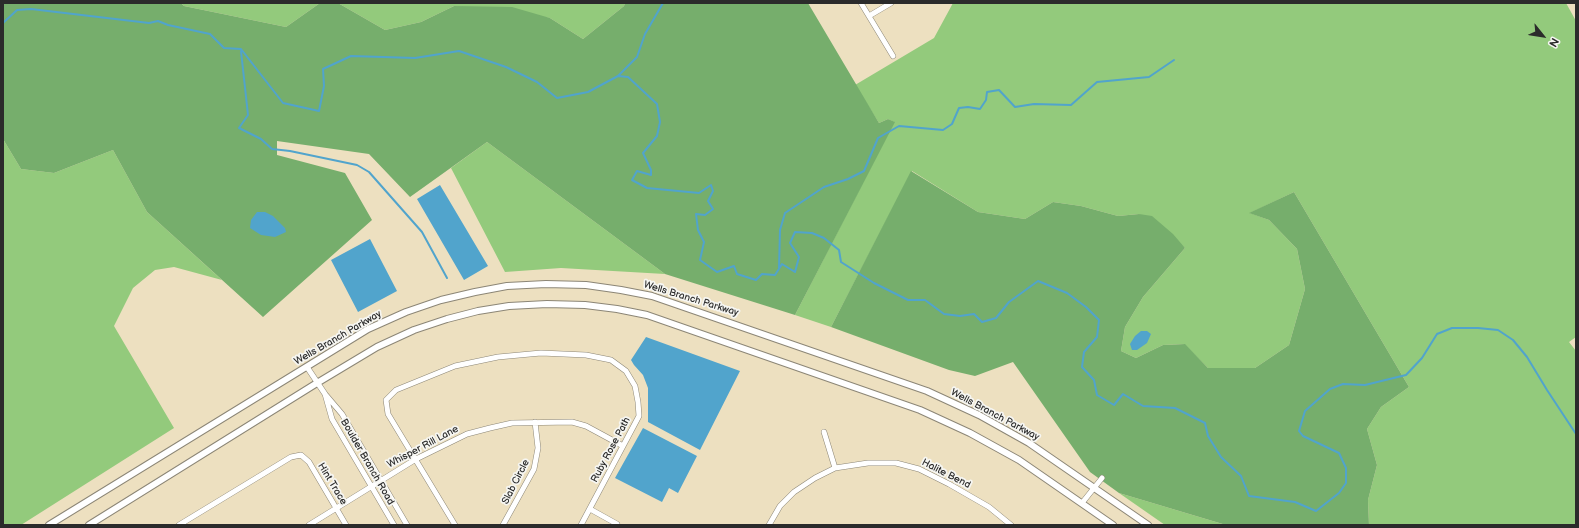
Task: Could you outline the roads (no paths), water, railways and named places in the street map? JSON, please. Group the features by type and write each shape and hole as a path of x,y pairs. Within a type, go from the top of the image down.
{"street":[{"path":"861,3 893,56"},
{"path":"869,16 891,3"},
{"name":"Wells Branch Parkway","path":"50,525 368,330 406,312 448,298 507,286 546,284 586,285 652,296 694,309 928,391 979,415 1029,443 1148,525"},
{"path":"88,525 377,347 414,330 478,311 509,306 547,304 585,305 647,315 694,330 920,410 970,433 1019,460 1113,525"},
{"name":"Ruby Rose Path","path":"416,459 388,414 386,400 396,390 422,378 455,366 498,357 541,353 611,360 626,371 635,386 639,416 581,525"},
{"path":"307,367 325,394"},
{"name":"Boulder Branch Road","path":"325,394 342,414 407,525"},
{"name":"Boulder Branch Road","path":"325,394 332,419 394,525"},
{"name":"Slab Circle","path":"503,525 536,465 538,448 535,422"},
{"name":"Whisper Rill Lane","path":"309,525 416,459 466,434 512,423 572,422 580,423 624,446"},
{"path":"824,432 835,468"},
{"name":"Hint Trace","path":"178,525 291,457 301,454 309,462 346,525"},
{"path":"416,459 455,525"},
{"name":"Halite Bend","path":"769,525 780,506 794,492 815,478 835,468 868,463 896,463 919,469 989,507 1011,525"},
{"path":"1082,503 1102,478"},
{"path":"590,509 617,524"}],"water":[{"path":"440,185 488,266 464,280 417,199"},
{"path":"257,212 265,212 273,216 285,228 286,232 275,237 261,235 250,228 251,220"},
{"path":"370,239 397,291 358,312 331,260"},
{"path":"1141,331 1147,331 1151,334 1147,343 1137,350 1132,350 1130,344 1135,336"},
{"path":"646,337 740,371 700,450 648,422 648,388 643,375 631,360"},
{"path":"643,428 697,456 678,493 669,488 662,502 615,478"}],"waterway":[{"path":"618,76 637,57 645,34 663,3"},
{"path":"3,23 17,10 31,9 149,23 158,21 168,25 210,34 224,48 241,49 283,103 319,111 324,86 323,69 351,56 415,58 459,51 506,67 537,82 557,98 588,92 618,76 628,77 657,104 660,122 657,136 643,153 651,170 651,175 637,171 632,180 647,188 699,193 711,185 713,191 708,201 713,209 705,215 696,214 698,230 704,242 700,260 717,272 734,266 737,274 756,280 762,274 775,275 782,264 795,272 799,257 790,243 795,232 812,233 824,238 839,250 841,262 874,283 908,300 925,300 944,314 960,316 974,314 982,322 996,318 1009,302 1038,281 1067,293 1086,307 1099,320 1097,337 1084,352 1082,367 1094,380 1097,395 1114,405 1123,394 1143,406 1175,408 1205,423 1208,436 1221,457 1241,476 1249,496 1295,502 1316,511 1339,493 1346,483 1346,468 1339,453 1303,436 1299,431 1305,411 1330,389 1343,384 1365,385 1406,375 1422,358 1437,334 1452,328 1498,330 1513,340 1527,357 1576,434"},
{"path":"241,51 248,115 239,128 261,139 272,149 290,151 357,165 369,172 422,232 447,278"},
{"path":"779,268 780,230 785,213 824,187 848,179 864,171 878,138 899,126 943,130 952,124 959,108 968,107 980,109 986,100 987,92 999,90 1015,107 1034,104 1071,105 1097,82 1149,77 1174,60"}]}
